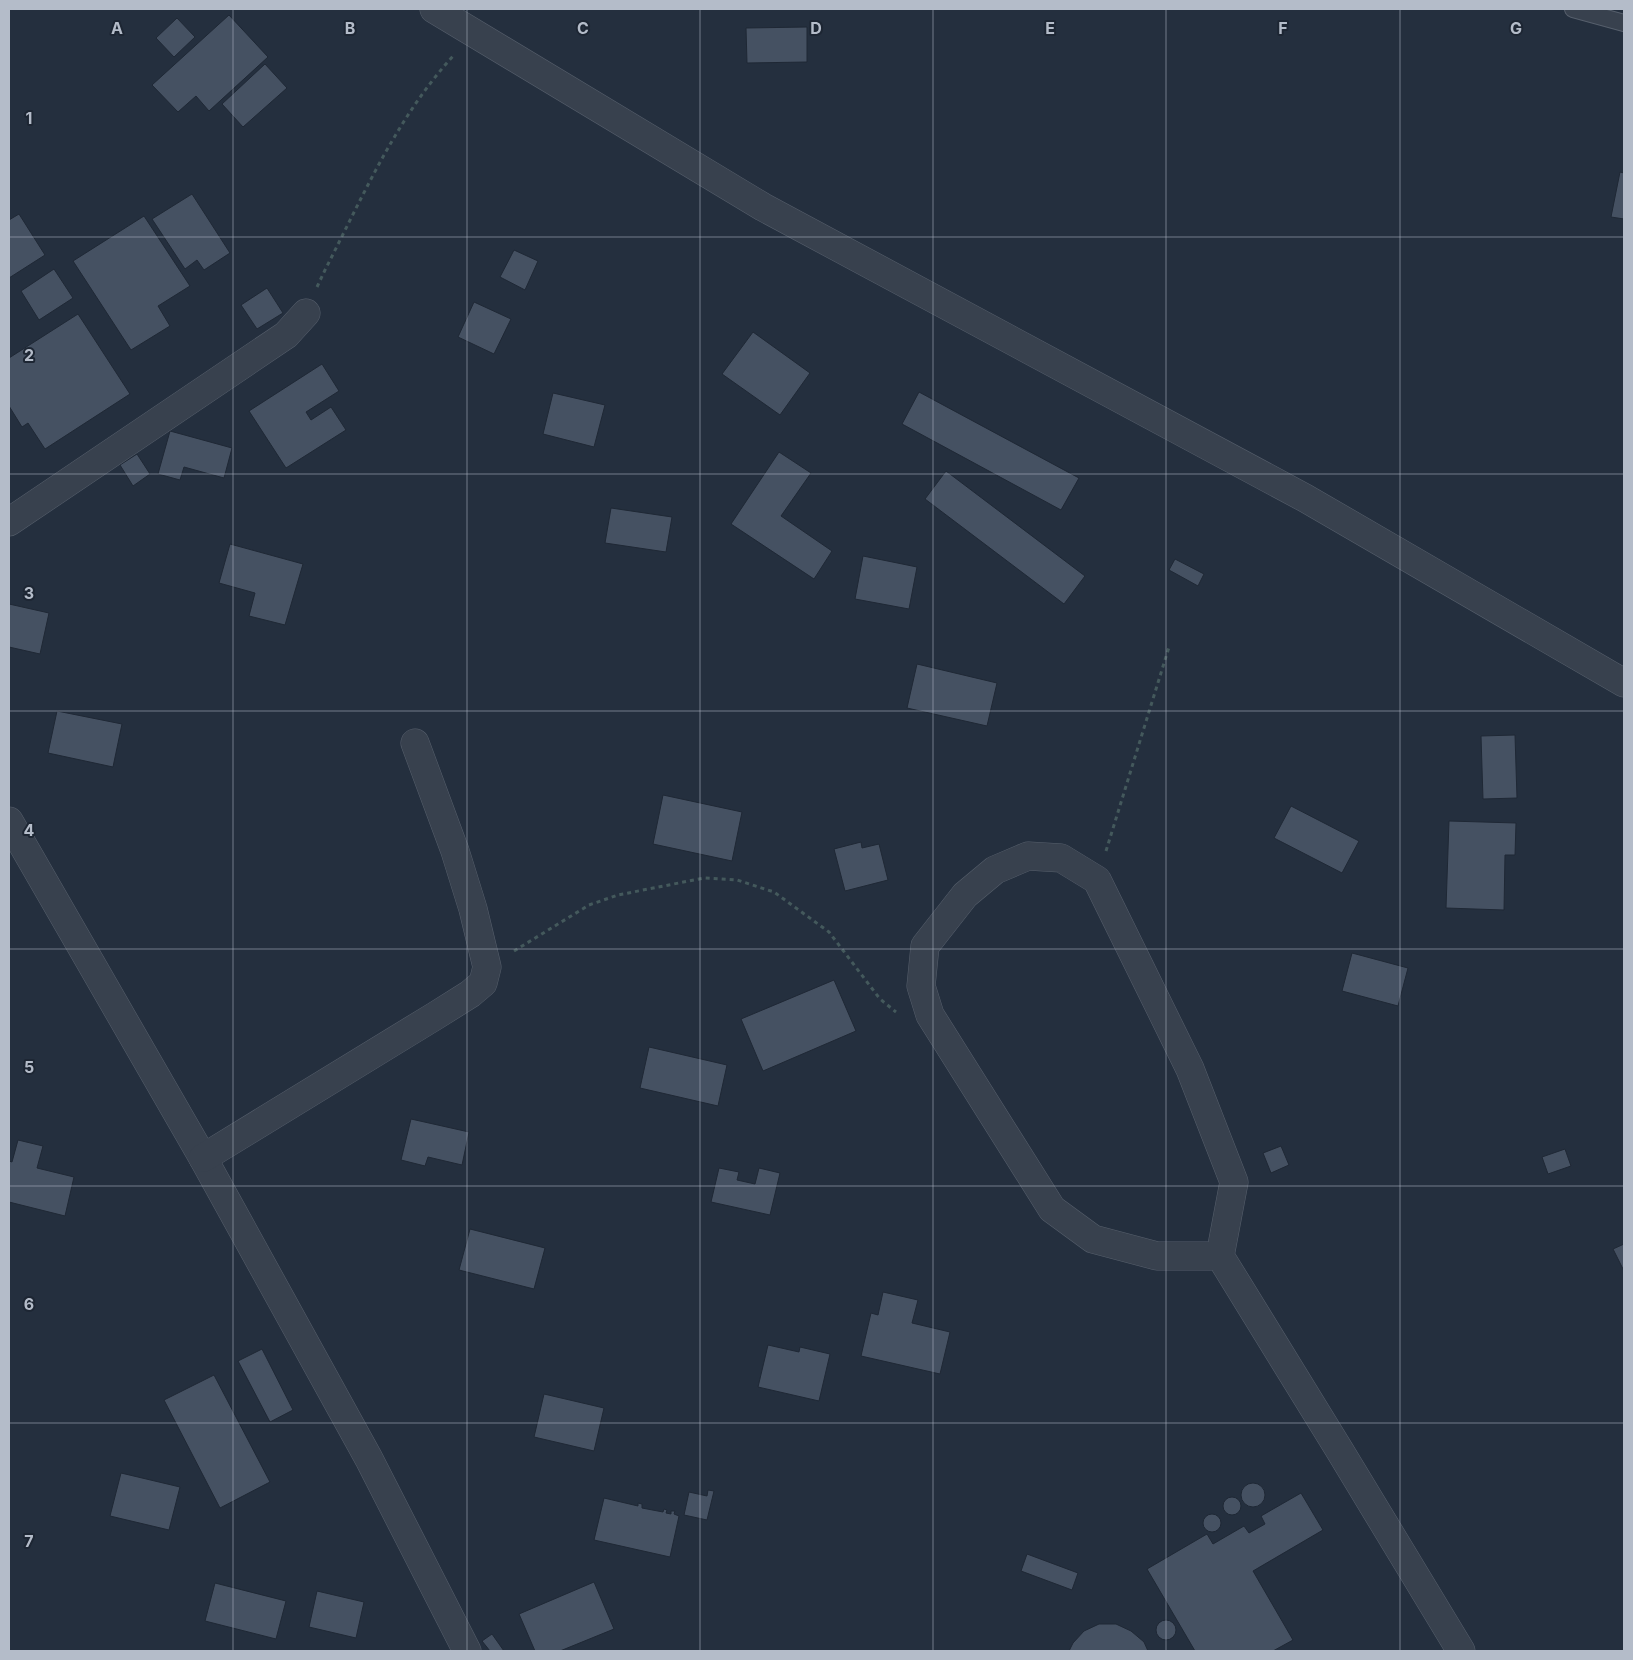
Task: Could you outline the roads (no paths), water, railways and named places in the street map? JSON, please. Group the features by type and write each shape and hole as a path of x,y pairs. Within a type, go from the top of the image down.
{"street":[{"path":"434,9 763,206 1305,498 1624,683"},
{"path":"9,522 286,335 306,313"},
{"path":"204,1158 470,994 483,983 487,967 455,851 415,743"},
{"path":"9,821 204,1158 369,1459 467,1651"},
{"path":"1220,1256 1157,1256 1093,1239 1052,1209 930,1015 921,986 925,946 964,895 995,870 1028,856 1061,858 1097,880 1190,1069 1234,1182 1220,1256 1461,1651"}],"lane":[{"path":"1573,9 1593,11 1624,23"}]}
